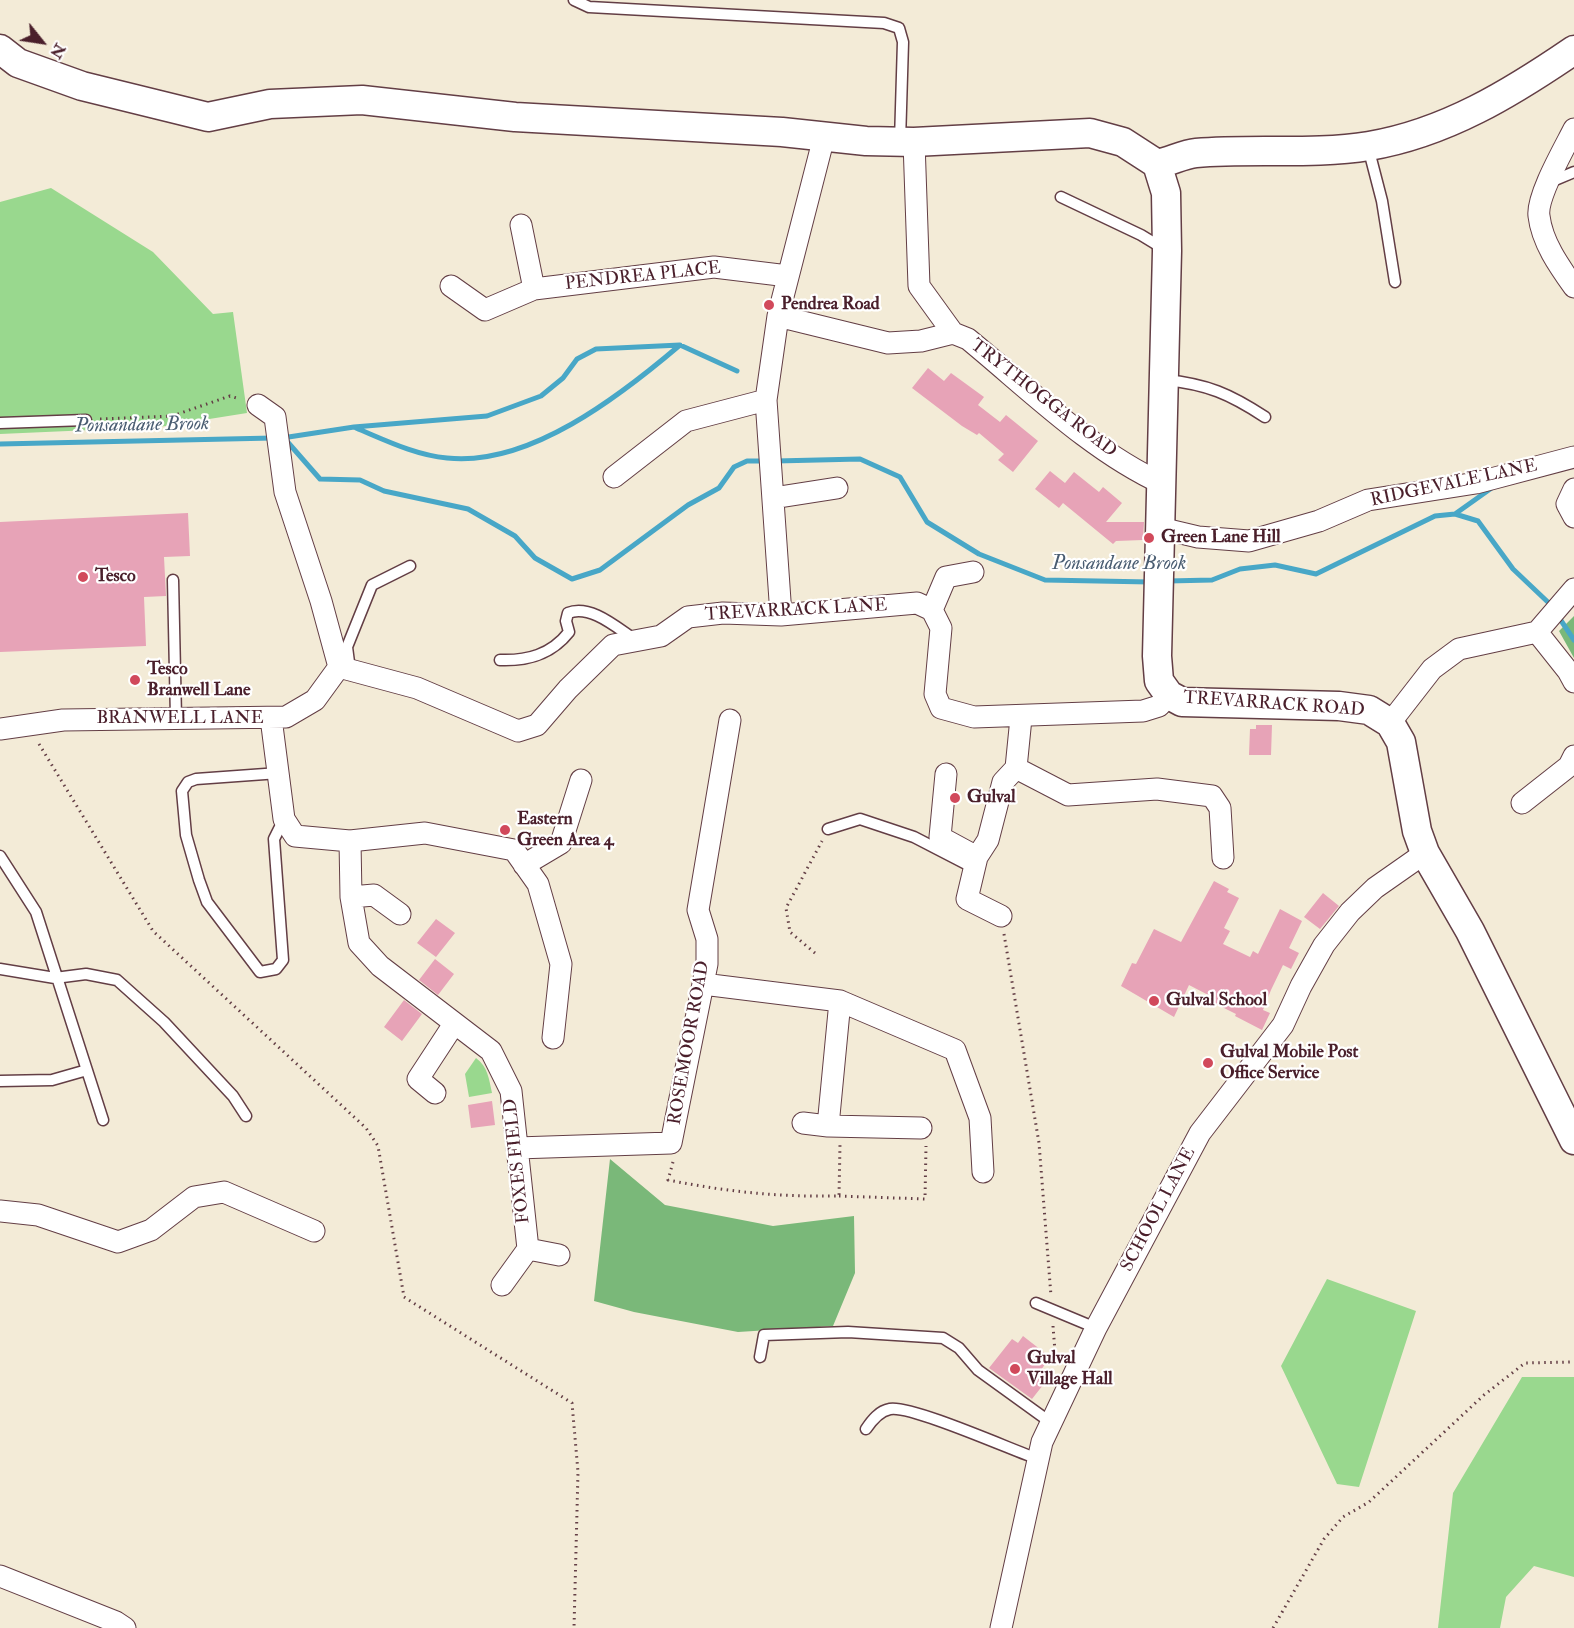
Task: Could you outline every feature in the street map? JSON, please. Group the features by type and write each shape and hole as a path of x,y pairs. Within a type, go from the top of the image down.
{"main road":[{"path":"0,49 18,63 82,86 208,117 270,104 362,100 515,117 907,142 1090,133 1123,142 1157,164 1166,193 1163,484 1158,560 1158,604 1160,681 1169,695"},
{"path":"1157,164 1193,153 1368,146 1451,123 1520,87 1574,50"},
{"name":"TREVARRACK ROAD","path":"1169,695 1182,702 1339,706 1369,710 1390,723"},
{"path":"1390,723 1401,742 1417,831 1425,853 1470,931 1574,1140"}],"street":[{"path":"1574,129 1548,183 1538,214 1552,255 1574,287"},
{"path":"781,615 766,400 778,316 824,137"},
{"path":"907,142 920,286 953,333"},
{"path":"521,225 534,289"},
{"name":"PENDREA PLACE","path":"451,286 485,310 534,289 714,267 788,276"},
{"name":"TRYTHOGGA ROAD","path":"778,316 888,343 921,341 953,333 968,339 1078,430 1134,470 1163,484"},
{"path":"614,477 686,421 766,400"},
{"path":"258,405 275,417 285,492 344,669"},
{"name":"RIDGEVALE LANE","path":"1160,528 1198,537 1249,542 1319,521 1368,500 1476,483 1574,457"},
{"path":"773,498 837,488"},
{"path":"1574,489 1567,504 1574,517"},
{"path":"973,572 946,577 932,610 941,628 935,694 941,708 974,717 1021,718 1143,711 1159,706 1169,695"},
{"path":"1571,593 1540,629 1574,682"},
{"name":"TREVARRACK LANE","path":"344,669 417,688 518,731 537,725 568,689 613,645 639,642 661,636 688,617 723,613 781,615 917,603 932,610"},
{"name":"TREVARRACK ROAD","path":"1390,723 1432,669 1459,649 1540,629"},
{"name":"BRANWELL LANE","path":"0,729 63,720 286,717 315,700 344,669"},
{"path":"271,718 284,819 295,836 350,841 425,832 514,850 538,884 561,964 553,1038"},
{"path":"1001,916 967,899 975,862 988,840 1003,782 1016,768 1021,718"},
{"name":"ROSEMOOR ROAD","path":"517,1148 671,1143 703,984 707,939 698,910 730,720"},
{"path":"1522,803 1569,766 1574,756"},
{"path":"1016,768 1068,795 1157,789 1212,796 1220,808 1223,858"},
{"path":"946,774 940,837 975,862"},
{"path":"524,865 561,843 582,780"},
{"name":"FOXES FIELD","path":"350,841 351,897 359,943 380,966 491,1051 511,1091 528,1249 502,1285"},
{"name":"SCHOOL LANE","path":"1001,1628 1038,1460 1050,1422 1096,1328 1200,1133 1283,1025 1300,986 1324,945 1350,912 1375,888 1425,853"},
{"path":"351,897 374,895 400,914"},
{"path":"703,984 840,1001 955,1050 980,1118 983,1172"},
{"path":"834,1126 840,1001"},
{"path":"435,1093 418,1079 454,1024"},
{"path":"803,1123 920,1128"},
{"path":"0,1211 38,1215 118,1242 151,1230 194,1197 224,1192 314,1231"},
{"name":"FOXES FIELD","path":"528,1249 559,1256"},
{"path":"0,1576 116,1622 125,1628"}],"lane":[{"path":"574,0 589,7 884,23 899,28 903,42 907,142"},
{"path":"1368,146 1382,201 1395,282"},
{"path":"1548,183 1574,171"},
{"path":"1061,197 1141,235 1167,251"},
{"path":"1165,380 1196,383 1232,395 1265,417"},
{"path":"0,423 86,420"},
{"path":"344,669 347,648 372,585 410,566"},
{"path":"172,580 176,718"},
{"path":"500,660 524,661 536,657 569,632 566,621 568,613 575,610 586,611 639,642"},
{"path":"279,772 196,778 188,782 182,791 186,835 207,902 260,972 276,969 283,960 274,839 284,819"},
{"path":"828,829 860,819 914,837 975,862"},
{"path":"0,856 36,912 55,978 103,1120"},
{"path":"0,969 55,978 86,974 117,980 164,1022 233,1096 246,1116"},
{"path":"0,1081 52,1080 87,1070"},
{"path":"1036,1303 1096,1328"},
{"path":"760,1357 764,1335 848,1332 943,1338 959,1348 978,1370 1050,1422"},
{"path":"866,1429 877,1416 888,1409 896,1409 929,1418 1038,1460"}],"path":[{"path":"86,420 172,416 230,396 258,405"},
{"path":"27,725 153,931 366,1128 378,1146 404,1297 572,1403 578,1472 574,1628"},
{"path":"815,953 790,932 786,908 828,829"},
{"path":"1001,916 1039,1143 1056,1368"},
{"path":"834,1126 839,1196"},
{"path":"671,1143 674,1158 668,1180 723,1191 780,1197 839,1196 925,1199 926,1136 920,1128"},
{"path":"1273,1628 1324,1539 1342,1517 1369,1502 1484,1395 1525,1363 1574,1362"}],"green space":[{"path":"51,188 153,252 213,314 233,312 247,413 159,427 0,434 0,202"},
{"path":"1574,616 1574,658 1559,631"},
{"path":"476,1058 486,1069 492,1093 469,1097 465,1074"},
{"path":"610,1159 665,1205 773,1226 854,1216 855,1273 833,1326 738,1332 634,1312 594,1301"},
{"path":"1327,1279 1416,1311 1359,1487 1337,1484 1281,1366"},
{"path":"1522,1377 1574,1377 1574,1577 1534,1566 1506,1597 1500,1628 1438,1628 1453,1493"}],"building":[{"path":"928,368 944,381 951,373 984,397 978,405 1000,422 1006,415 1038,441 1013,472 998,460 1004,454 979,433 977,435 962,426 912,388"},
{"path":"1050,471 1065,483 1074,472 1099,492 1103,487 1122,503 1106,522 1144,522 1143,540 1116,541 1113,544 1063,503 1059,508 1035,489"},
{"name":"Tesco","path":"188,513 190,556 164,557 166,596 144,597 146,646 0,652 0,522"},
{"path":"1256,725 1272,725 1271,755 1249,755 1250,729 1256,729"},
{"path":"1214,881 1229,889 1227,892 1239,898 1224,928 1230,931 1223,944 1250,957 1253,951 1258,954 1280,909 1302,921 1289,948 1299,953 1291,969 1283,965 1263,1010 1270,1013 1262,1030 1214,1003 1216,999 1189,985 1174,1017 1121,986 1132,963 1136,964 1154,929 1181,942"},
{"path":"1323,893 1339,906 1320,929 1304,917"},
{"path":"436,919 455,933 436,957 417,943"},
{"path":"435,959 454,974 438,995 419,980"},
{"path":"404,1000 422,1014 402,1041 384,1027"},
{"path":"492,1101 495,1125 471,1128 468,1105"},
{"name":"Gulval Village Hall","path":"1023,1336 1050,1357 1041,1370 1050,1376 1032,1399 989,1368 1012,1339 1018,1343"}],"waterway":[{"name":"Ponsandane Brook","path":"356,428 423,454 447,458 478,458 510,451 541,440 572,424 602,406 680,345 737,371"},
{"name":"Ponsandane Brook","path":"282,438 354,427 487,416 541,396 563,378 577,359 596,349 680,345"},
{"name":"Ponsandane Brook","path":"0,444 273,438"},
{"name":"Ponsandane Brook","path":"285,439 320,479 360,480 384,491 468,509 515,536 535,558 572,579 600,570 688,505 719,488 734,467 747,461 764,461"},
{"name":"Ponsandane Brook","path":"776,461 860,459 900,477 927,522 979,554 1045,580 1150,582"},
{"path":"1455,514 1493,487"},
{"name":"Ponsandane Brook","path":"1168,581 1212,580 1240,569 1275,565 1316,574 1435,516 1455,514 1478,521 1513,569 1552,606"},
{"name":"Ponsandane Brook","path":"1558,616 1574,640"}],"place":[{"name":"Pendrea Road","path":"769,305"},
{"name":"Green Lane Hill","path":"1149,538"},
{"name":"Tesco","path":"83,577"},
{"name":"Tesco Branwell Lane","path":"135,680"},
{"name":"Gulval","path":"955,798"},
{"name":"Eastern Green Area 4","path":"505,830"},
{"name":"Gulval School","path":"1154,1001"},
{"name":"Gulval Mobile Post Office Service","path":"1208,1063"},
{"name":"Gulval Village Hall","path":"1015,1369"}]}
